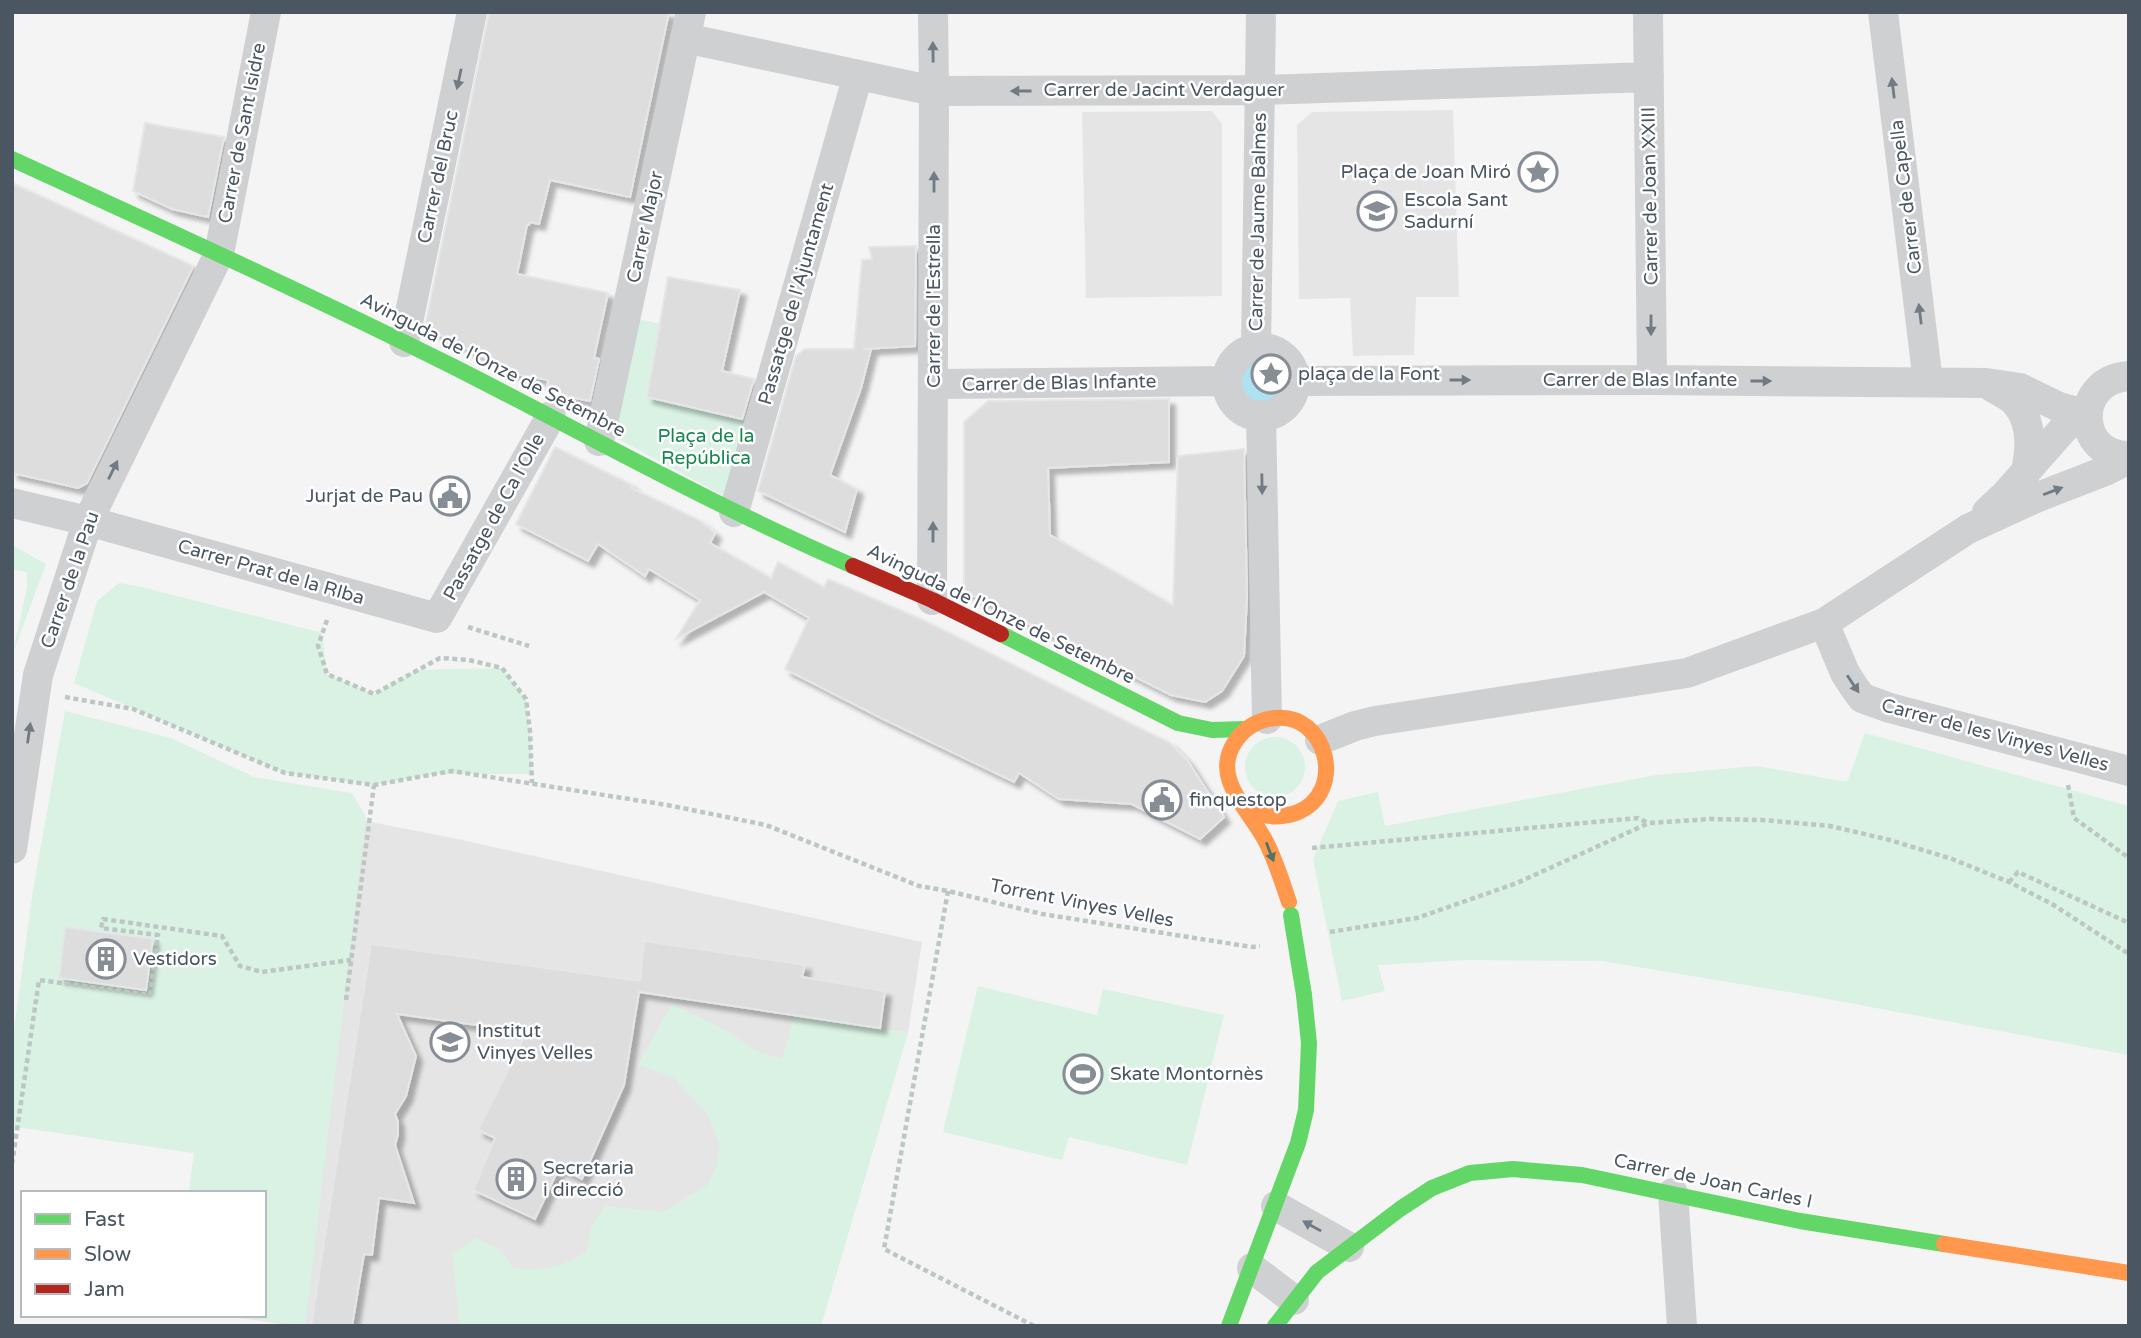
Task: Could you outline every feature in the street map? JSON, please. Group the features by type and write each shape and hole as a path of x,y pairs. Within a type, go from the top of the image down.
{"street":[{"name":"Carrer de Sant Isidre","path":"219,254 266,12"},
{"name":"Carrer del Bruc","path":"404,342 472,12"},
{"name":"Carrer de l'Estrella","path":"932,600 933,12"},
{"name":"Carrer de Jaume Balmes","path":"1256,349 1261,12"},
{"name":"Carrer de Joan XXIII","path":"1648,12 1652,380"},
{"name":"Carrer de Capella","path":"1883,12 1928,382"},
{"name":"Carrer de Jacint Verdaguer","path":"688,25 858,75 934,91 1261,90 1648,77"},
{"name":"Carrer Major","path":"599,441 688,25"},
{"name":"Passatge de l'Ajuntament","path":"734,512 858,75"},
{"name":"Avinguda de l'Onze de Setembre","path":"12,159 404,342 734,512 932,600 1178,723"},
{"name":"Carrer de la Pau","path":"12,849 38,675 88,521 219,254"},
{"path":"1250,349 1270,349 1283,356 1292,369 1294,381 1288,402 1274,413 1261,415 1250,414 1236,405 1228,391 1227,381 1238,356 1250,349"},
{"path":"2125,372 2098,388 2092,397 2087,417 2091,434 2104,449 2129,458"},
{"name":"Carrer de Blas Infante","path":"933,384 1227,381"},
{"name":"Carrer de Blas Infante","path":"1294,381 1986,383 2020,388 2087,417"},
{"path":"1986,383 2016,403 2022,415 2029,435 2030,454 2025,474"},
{"path":"1256,724 1261,415"},
{"name":"Passatge de Ca l'Olle","path":"437,618 551,416"},
{"path":"1968,529 2025,474 2066,426 2087,417"},
{"path":"1320,740 1375,721 1687,673 1824,623 1968,529 2038,497 2105,471 2129,458"},
{"name":"Carrer Prat de la RIba","path":"12,503 88,521 437,618"},
{"name":"Carrer de les Vinyes Velles","path":"1824,623 1845,673 1863,698 1890,708 2129,772"},
{"path":"1178,723 1223,732 1287,718 1301,723 1320,740 1327,766 1326,780 1318,797 1309,806 1298,813 1276,818 1264,816 1245,806"},
{"path":"1178,723 1210,748 1237,797 1265,838 1290,908"},
{"path":"1228,779 1228,754 1236,739 1256,724"},
{"path":"1301,826 1309,806"},
{"path":"1229,1326 1276,1206 1298,1143 1306,1110 1309,1043 1290,908 1290,857"},
{"name":"Carrer de Joan Carles I","path":"1275,1326 1317,1272 1400,1209 1432,1188 1470,1173 1513,1169 1582,1175 1800,1221 2129,1273"},
{"path":"1672,1193 1682,1326"},
{"path":"1276,1206 1349,1247"},
{"path":"1252,1268 1294,1300"}],"path":[{"path":"337,590 318,646 327,674 374,694 440,658 469,660 502,668 526,699 532,783"},
{"path":"437,618 529,646"},
{"name":"Torrent Vinyes Velles","path":"35,692 133,709 285,773 374,785 452,771 667,805 766,825 919,886 1042,914 1252,947 1266,945"},
{"path":"2063,754 2074,818 2129,858"},
{"path":"346,1000 374,785"},
{"path":"1312,848 1637,818 1649,823"},
{"path":"1320,934 1417,918 1517,883 1649,823 1749,820 1830,826 1952,859 2009,882 2052,904 2129,954"},
{"path":"2009,882 2018,873 2129,923"},
{"path":"948,891 884,1248 1034,1326"},
{"path":"12,1164 39,980 150,995 158,935 101,928 103,919 222,936 240,965 262,972 351,960"}],"shaded area":[{"name":"Escola Sant Sadurní","path":"1453,110 1459,297 1416,297 1414,355 1353,356 1350,298 1299,299 1297,125 1312,112"},
{"path":"1212,111 1222,124 1222,296 1086,298 1082,112"},
{"name":"Institut Vinyes Velles","path":"56,761 453,838 922,942 908,1033 890,1030 826,1252 809,1326 293,1326 236,1317 266,1317 266,1191 189,1191 194,1153 12,1126"}],"green space":[{"name":"Plaça de la República","path":"634,318 660,324 648,397 750,421 728,498 609,434"},
{"path":"12,545 46,564 13,653 27,587 27,572 12,569"},
{"path":"119,583 322,633 327,674 374,694 416,670 502,668 526,699 532,774 437,774 374,785 285,773 74,683 97,601"},
{"path":"65,711 171,738 254,777 352,793 366,817 305,1326 238,1317 266,1317 266,1191 189,1191 194,1153 12,1126 12,1044 33,890"},
{"path":"1865,733 2129,806 2129,1055 1806,995 1602,961 1465,960 1378,965 1385,991 1342,1001 1313,859 1338,801 1378,792 1385,826 1656,775 1757,766 1847,782"},
{"path":"1275,737 1292,742 1300,750 1305,767 1300,784 1292,792 1275,797 1258,792 1250,784 1245,767 1250,750 1258,742"},
{"name":"Skate Montornès","path":"978,986 1097,1015 1103,989 1224,1015 1187,1165 1069,1137 1062,1160 943,1132"},
{"path":"672,1004 729,1032 754,1050 782,1059 795,1014 908,1033 821,1326 460,1326 452,1254 476,1238 500,1250 513,1268 552,1267 587,1252 591,1227 605,1206 663,1212 706,1186 716,1168 720,1145 707,1113 673,1077 638,1065"}],"water":[{"path":"1258,357 1275,364 1282,381 1275,398 1258,405 1241,398 1234,381 1241,364"}],"building":[{"path":"489,12 669,12 630,197 550,180 539,224 530,222 527,225 517,274 608,293 594,358 599,359 590,401 556,394 547,389 548,380 516,374 425,327"},
{"path":"145,123 224,137 208,217 172,209 133,191"},
{"path":"12,183 191,265 192,269 87,483 78,488 12,473"},
{"path":"916,246 915,346 863,349 871,349 861,388 830,475 857,489 845,532 758,491 796,356 805,349 854,349 862,260 872,259 869,247"},
{"path":"668,277 740,290 722,371 754,379 742,419 647,397"},
{"path":"1169,399 1169,462 1048,468 1050,535 1173,605 1178,456 1244,449 1247,596 1244,656 1222,691 1205,702 1171,695 964,591 964,422 988,401"},
{"path":"555,447 632,485 631,488 699,520 715,533 710,543 771,578 778,562 824,587 828,579 923,620 1170,743 1187,760 1224,817 1200,839 1132,804 1059,799 1019,773 1014,782 883,719 785,669 809,618 764,592 676,639 700,600 649,569 645,576 598,544 588,561 516,524"},
{"name":"Vestidors","path":"65,927 153,939 146,990 59,978"},
{"path":"644,941 805,965 802,977 885,991 880,1028 639,992 624,1085 582,1179 559,1168 535,1219 473,1190 495,1138 478,1130 527,1032 397,1014 416,1056 406,1096 395,1114 398,1134 395,1145 414,1203 379,1198 372,1255 364,1254 352,1326 311,1326 371,944 640,981"}],"traffic: fast":[{"path":"12,159 344,313 701,495 853,566"},
{"path":"1001,634 1178,723 1212,730 1245,729"},
{"path":"1291,915 1304,995"},
{"path":"1229,1326 1298,1143 1306,1110 1309,1043 1304,995"},
{"path":"1275,1326 1317,1272 1432,1188 1470,1173 1513,1169 1582,1175 1800,1221 1944,1244"}],"traffic: slow":[{"path":"1245,806 1269,816 1284,816 1296,813 1312,803 1322,789 1326,773 1318,740 1308,728 1293,720 1275,718 1252,726 1235,742 1227,769 1236,794 1270,849 1289,902"},
{"path":"1944,1244 2129,1273"}],"traffic: jam":[{"path":"853,566 1001,634"}],"place":[{"name":"Plaça de Joan Miró","path":"1538,172"},
{"name":"Escola Sant Sadurní","path":"1377,211"},
{"name":"plaça de la Font","path":"1271,374"},
{"name":"Jurjat de Pau","path":"450,496"},
{"name":"finquestop","path":"1162,800"},
{"name":"Vestidors","path":"106,959"},
{"name":"Institut Vinyes Velles","path":"450,1042"},
{"name":"Skate Montornès","path":"1083,1074"},
{"name":"Secretaria i direcció","path":"516,1179"}]}
